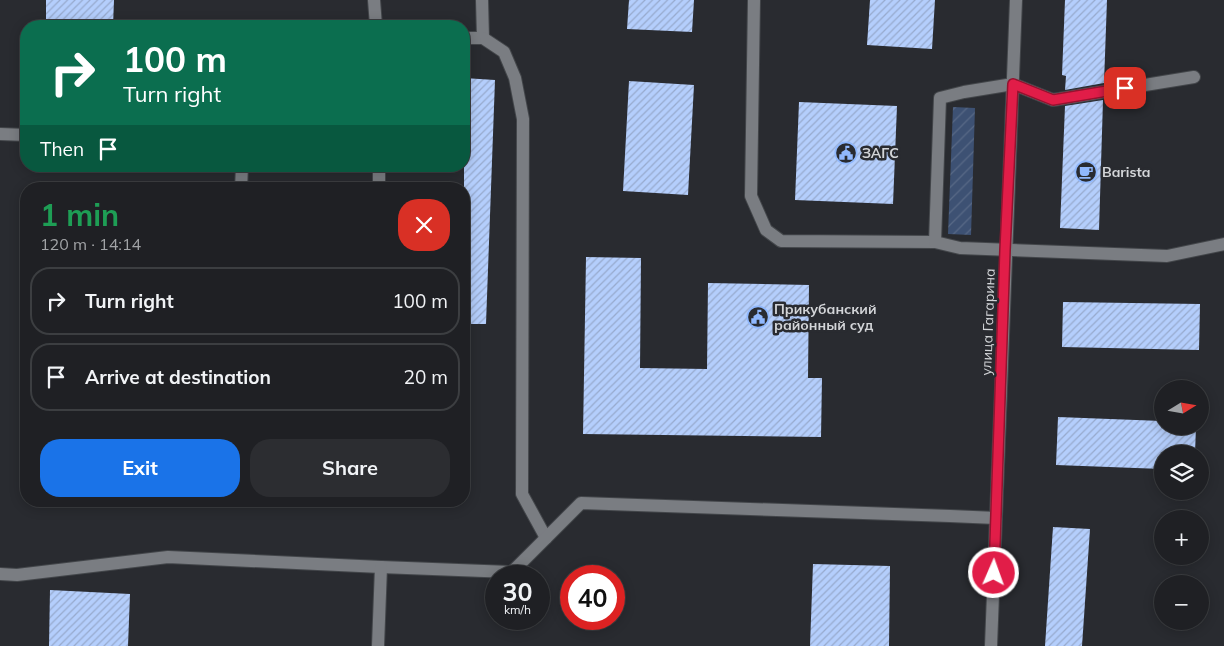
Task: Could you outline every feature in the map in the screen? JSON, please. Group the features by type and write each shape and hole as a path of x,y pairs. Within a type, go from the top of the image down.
{"street":[{"path":"374,0 376,20"},
{"path":"482,0 483,38"},
{"path":"754,0 750,196 766,230 781,241 935,242 960,248 1167,256 1224,244"},
{"name":"улица Гагарина","path":"991,646 1016,0"},
{"path":"470,38 483,38 504,52 515,78 523,120 522,494 546,538"},
{"path":"935,242 940,98 1013,84 1053,100 1194,77"},
{"path":"0,134 20,135"},
{"path":"0,574 17,575 168,557 512,572 581,503 996,518"},
{"path":"378,646 381,567"}],"shaded area":[{"path":"953,107 975,108 971,235 948,234"}],"building":[{"path":"46,0 114,0 113,20 46,20"},
{"path":"629,0 694,0 692,32 627,29"},
{"path":"870,0 935,0 932,49 867,45"},
{"path":"1065,0 1107,0 1104,83 1065,90 1066,76 1062,75"},
{"path":"470,78 495,80 486,324 470,324 470,182 464,182 464,172 470,172"},
{"path":"629,81 694,85 688,195 623,191"},
{"path":"1103,100 1099,230 1060,228 1065,106"},
{"name":"ЗАГС","path":"799,102 897,106 893,204 795,200"},
{"name":"Прикубанский районный суд","path":"586,257 641,258 640,368 707,369 708,283 809,285 808,378 822,378 821,437 583,434"},
{"path":"1063,302 1200,304 1199,350 1062,347"},
{"path":"1058,417 1154,421 1154,435 1196,435 1195,445 1154,445 1154,469 1056,465"},
{"path":"1053,527 1090,529 1082,646 1045,646"},
{"path":"813,564 890,566 889,646 810,646"},
{"path":"50,590 130,594 128,646 49,646"}],"place":[{"name":"ЗАГС","path":"846,153"},
{"name":"Barista","path":"1086,172"},
{"name":"Прикубанский районный суд","path":"758,317"}],"route":[{"path":"994,573 1005,250 1013,84 1053,100 1125,88"}]}
